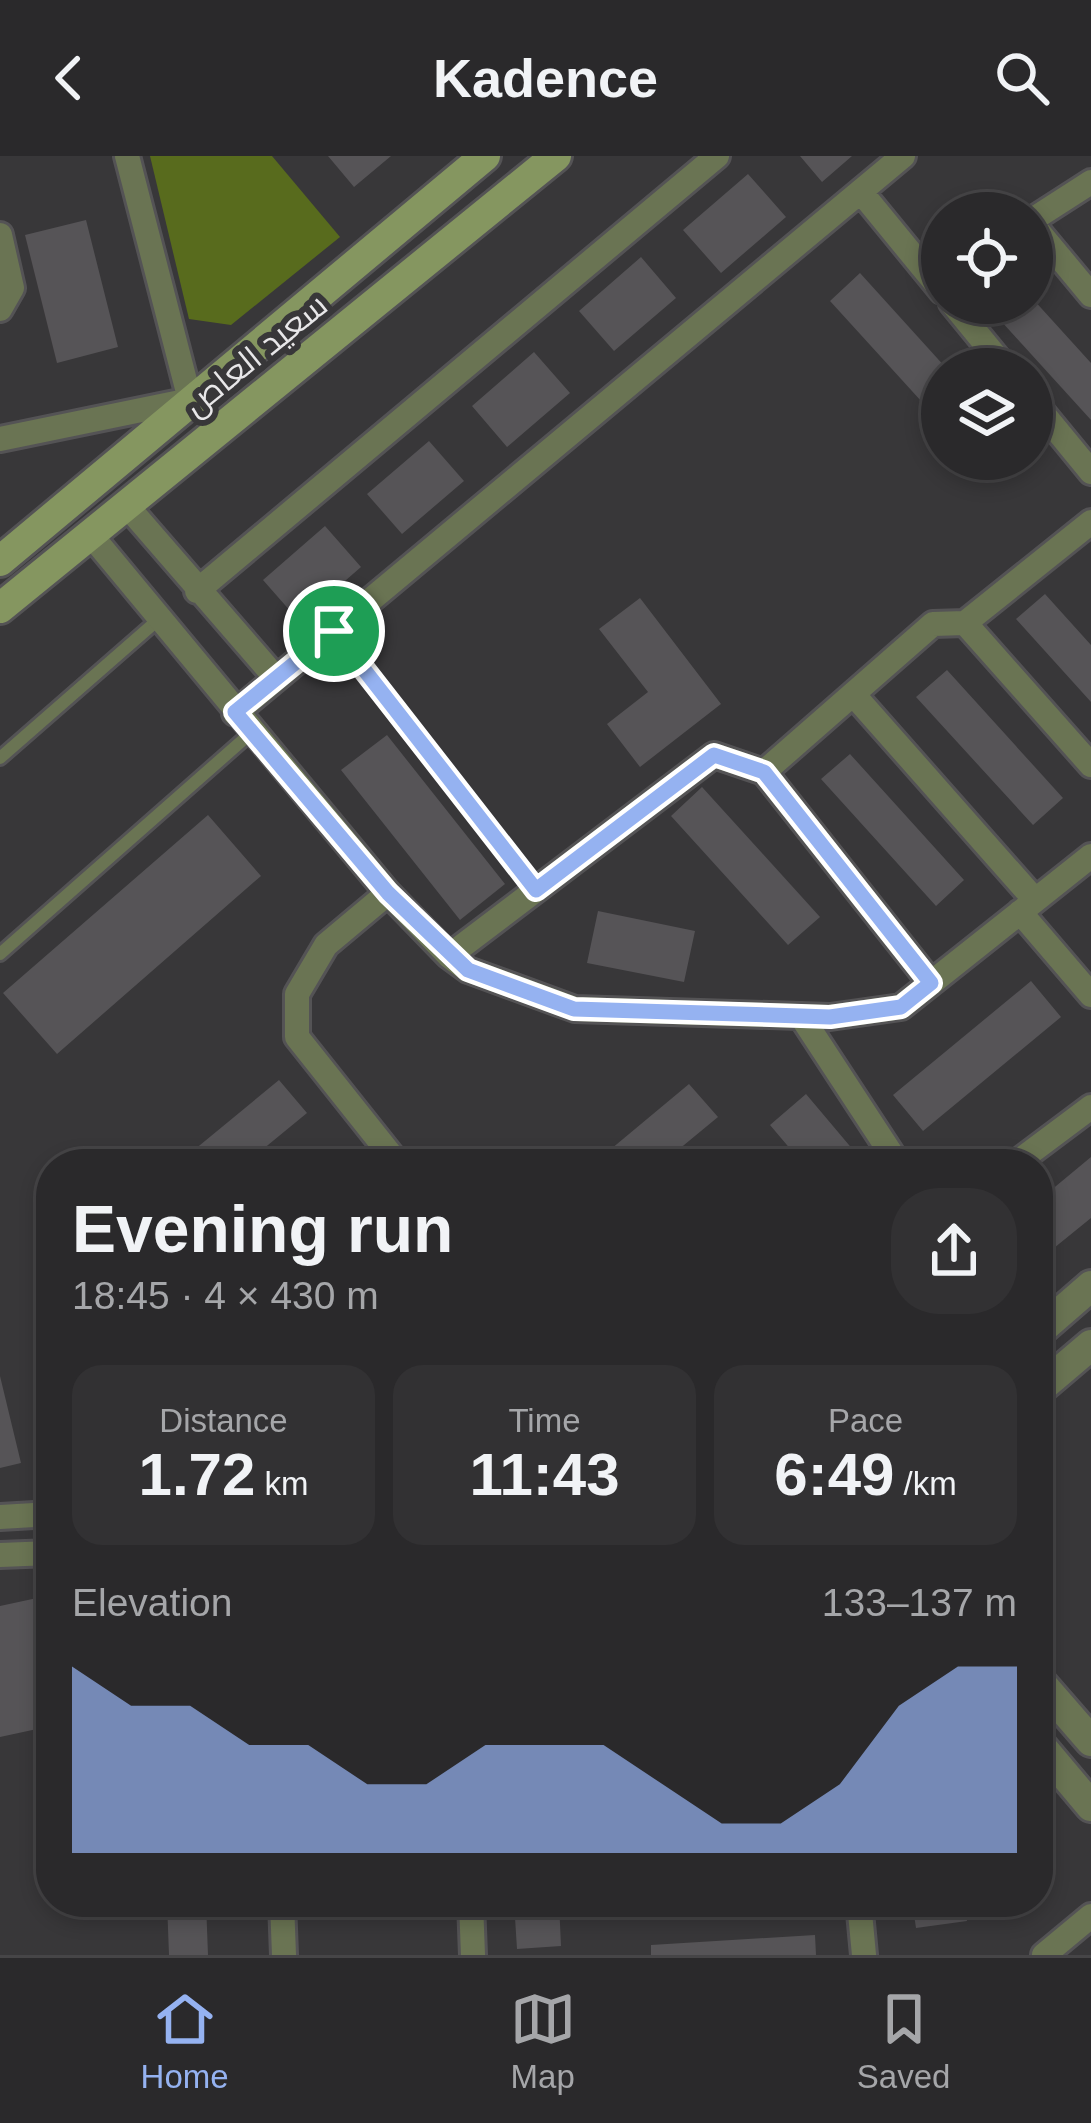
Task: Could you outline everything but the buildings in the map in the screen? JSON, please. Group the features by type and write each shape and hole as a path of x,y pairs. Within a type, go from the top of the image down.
{"main road":[{"path":"0,561 485,156"},
{"name":"سعيد العاص","path":"0,608 556,156"}],"street":[{"path":"0,439 190,400 127,156"},
{"path":"197,591 717,156"},
{"path":"235,712 903,156"},
{"path":"1053,208 1091,182"},
{"path":"861,192 921,265"},
{"path":"0,235 12,288 0,308"},
{"path":"1053,248 1091,295"},
{"path":"969,324 989,348"},
{"path":"1053,426 1091,472"},
{"path":"127,506 276,678"},
{"path":"764,772 933,624 965,623 1087,533"},
{"path":"90,534 388,893 449,956 468,970 574,1009 830,1017 901,1007 1091,856"},
{"path":"965,623 1091,765"},
{"path":"853,694 1027,906 1091,995"},
{"path":"449,956 714,755 764,772 931,983"},
{"path":"386,1149 297,1037 297,994 326,945 388,893"},
{"path":"801,1016 888,1149"},
{"path":"1035,1149 1091,1107"},
{"path":"1053,1319 1091,1286"},
{"path":"1053,1377 1091,1345"},
{"path":"0,1517 36,1515"},
{"path":"0,1555 36,1553"},
{"path":"1053,1697 1091,1742"},
{"path":"1053,1761 1091,1807"},
{"path":"1044,1955 1091,1916"},
{"path":"283,1917 284,1955"},
{"path":"472,1917 473,1955"},
{"path":"861,1917 864,1955"}],"lane":[{"path":"0,758 159,619"},
{"path":"334,631 536,890"},
{"path":"0,954 252,732"}],"green space":[{"path":"150,156 272,156 340,237 231,325 189,319"}],"route":[{"path":"334,631 536,890 714,755 764,772 931,983 901,1007 830,1017 574,1009 468,970 388,893 235,712 334,631"}]}
